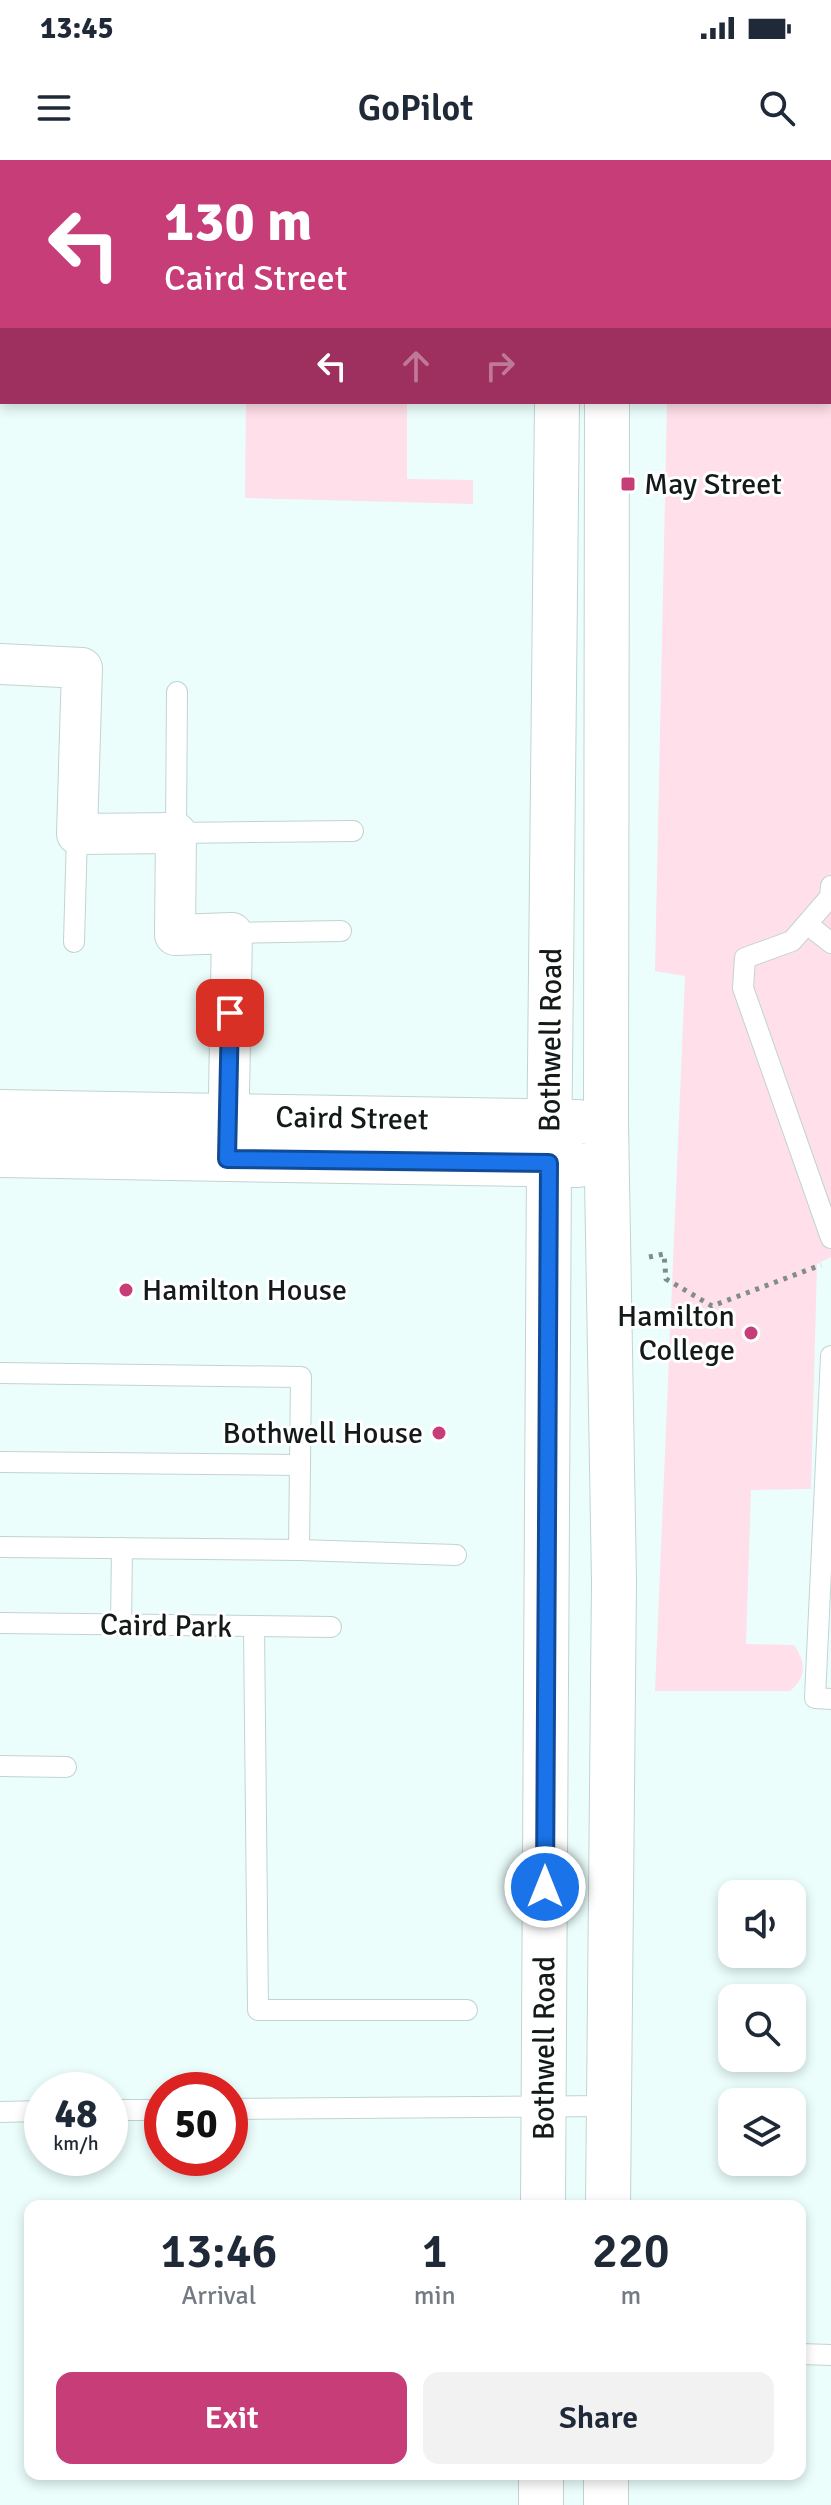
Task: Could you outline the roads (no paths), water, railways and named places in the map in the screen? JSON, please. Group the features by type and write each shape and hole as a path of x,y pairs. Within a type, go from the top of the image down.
{"main road":[{"name":"Bothwell Road","path":"543,2200 557,404"},
{"name":"Bothwell Road","path":"607,404 606,1122 614,1581 608,2200"},
{"name":"Caird Street","path":"0,1112 228,1138"},
{"name":"Caird Street","path":"0,1155 228,1138 550,1142 606,1122"},
{"path":"550,1142 607,1166"},
{"path":"541,2480 541,2505"},
{"path":"606,2480 606,2505"}],"street":[{"path":"0,664 82,668 77,834 176,833 175,935 232,933 228,1138"}],"lane":[{"path":"177,692 176,833 353,831"},
{"path":"74,942 77,834"},
{"path":"831,886 830,897 792,941 745,958 743,988 831,1238"},
{"path":"807,924 831,943"},
{"path":"232,933 341,931"},
{"path":"831,1356 815,1698 831,1699"},
{"path":"0,1373 301,1377 299,1550"},
{"path":"0,1462 300,1465"},
{"path":"0,1547 456,1555"},
{"path":"121,1625 122,1548"},
{"name":"Caird Park","path":"0,1623 331,1627"},
{"path":"254,1627 258,2010 467,2010"},
{"path":"0,1766 66,1767"},
{"path":"248,2109 609,2106"},
{"path":"0,2112 24,2111"},
{"path":"806,2354 831,2355"}],"place":[{"name":"May Street","path":"628,484"},
{"name":"Hamilton House","path":"126,1290"},
{"name":"Hamilton College","path":"751,1333"},
{"name":"Bothwell House","path":"439,1433"}]}
